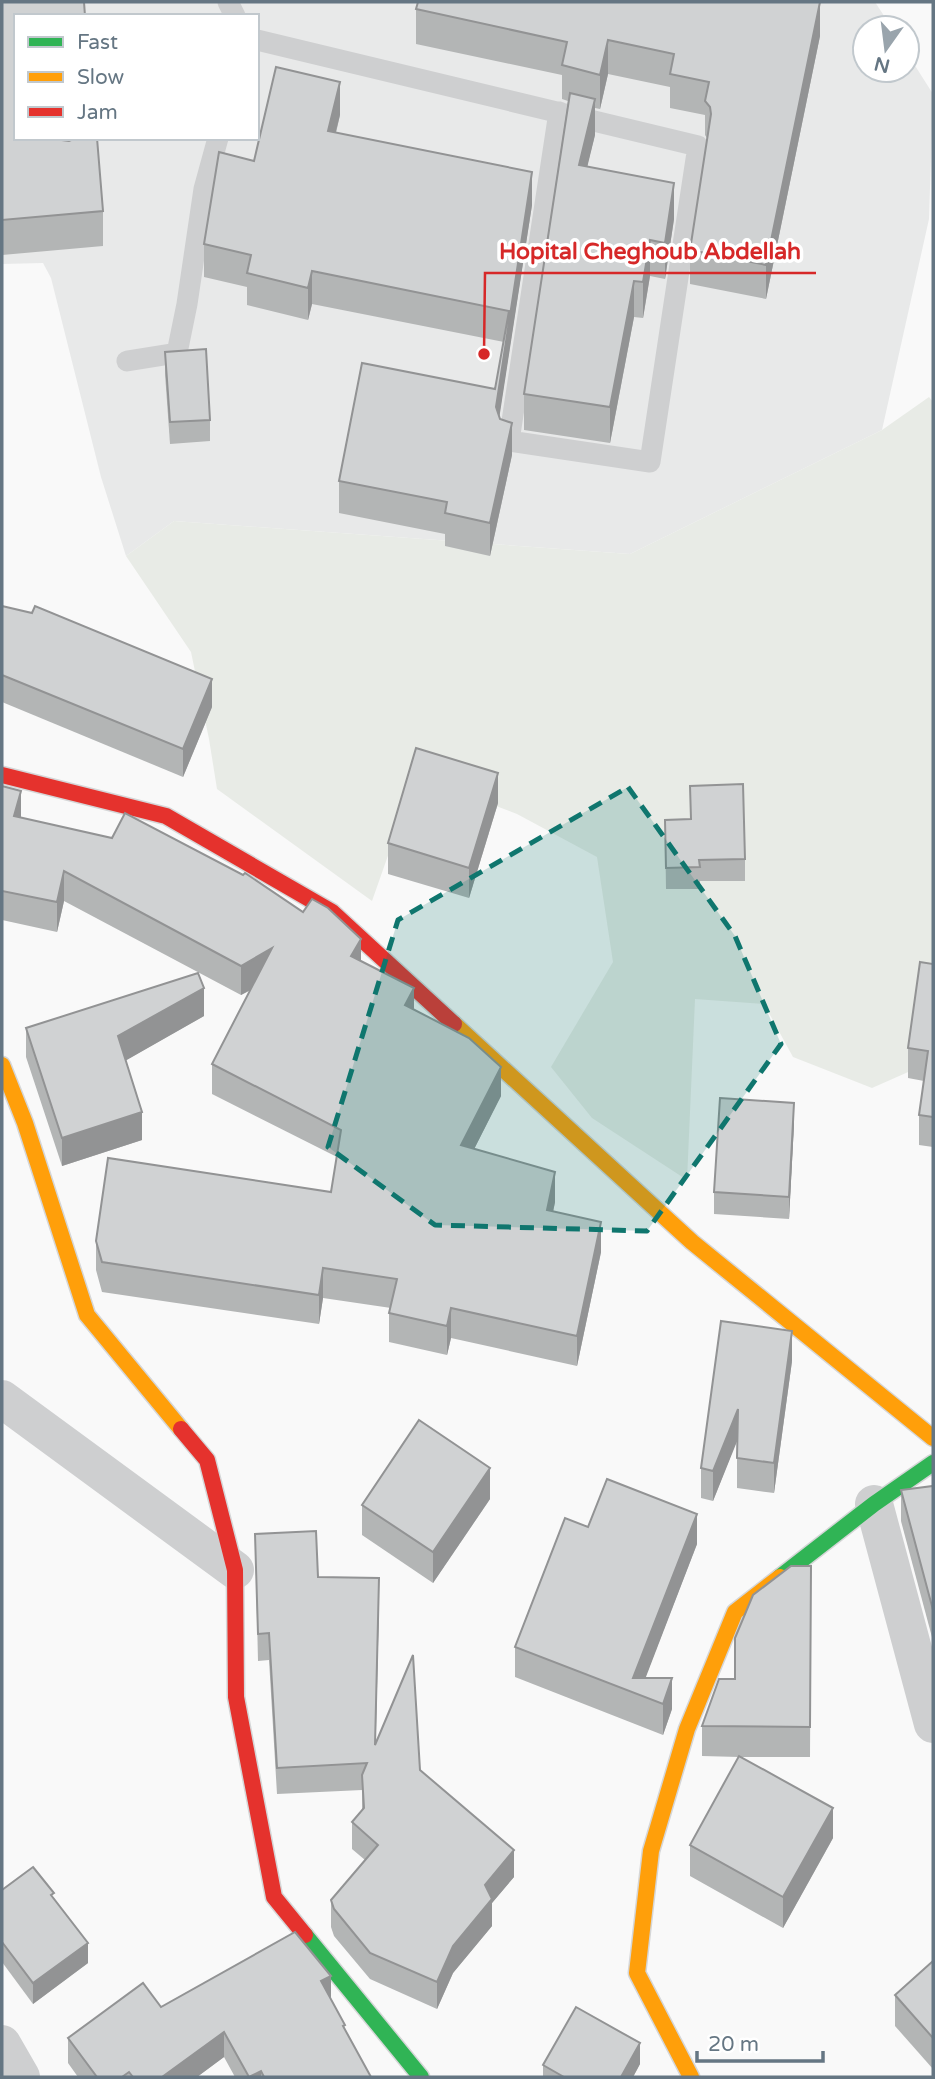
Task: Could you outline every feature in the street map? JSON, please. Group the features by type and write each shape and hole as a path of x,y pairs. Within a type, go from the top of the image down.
{"street":[{"path":"2,775 166,816 332,912 692,1242 933,1438"},
{"path":"2,1065 25,1123 87,1315 207,1461 235,1570 236,1697 274,1897 421,2077"},
{"path":"2,1399 235,1570"},
{"path":"691,2077 637,1973 651,1851 687,1729 735,1612 874,1504 933,1463"},
{"path":"874,1504 933,1724"},
{"path":"2,2044 21,2077"}],"lane":[{"path":"259,40 559,112 698,146 650,462 509,441 559,112"},
{"path":"127,360 177,353 204,189 217,140"}],"highlighted area":[{"path":"628,787 735,936 781,1044 647,1231 435,1225 328,1147 398,920"}],"shaded area":[{"path":"2,2 875,2 883,14 851,14 851,84 921,84 921,75 933,94 929,219 882,430 630,554 174,521 126,556 101,477 51,278 43,263 2,264"},
{"path":"929,397 933,402 933,1007 915,1069 872,1088 793,1057 764,1004 695,999 687,1180 592,1118 551,1067 613,962 597,857 517,814 416,776 372,901 217,789 191,652 126,556 174,521 630,554 882,430"}],"building":[{"path":"2,2 84,2 85,14 14,14 14,140 97,140 103,211 2,220"},
{"path":"418,2 820,2 766,265 690,250 711,114 705,101 709,82 670,74 674,54 608,40 600,75 562,65 567,42 416,9"},
{"path":"276,67 340,82 328,131 532,172 496,407 500,419 512,423 490,523 445,513 447,502 339,481 362,363 495,389 509,311 312,271 308,288 247,273 251,255 204,244 219,152 254,161"},
{"path":"570,93 595,99 579,165 674,183 665,243 650,240 643,282 634,281 610,407 524,394"},
{"path":"206,349 210,420 170,422 165,352"},
{"path":"2,606 32,613 35,606 212,679 183,749 2,675"},
{"path":"416,748 498,773 469,868 388,843"},
{"path":"743,784 745,859 699,860 700,867 666,868 665,820 691,819 690,786"},
{"path":"2,786 21,791 14,816 112,838 125,813 243,875 245,873 303,912 312,899 328,908 361,939 351,956 414,988 405,1005 469,1038 501,1067 461,1145 555,1172 547,1210 601,1222 577,1336 451,1308 447,1326 389,1313 397,1279 323,1268 319,1295 102,1262 96,1241 108,1158 331,1192 341,1130 212,1064 272,948 241,966 64,871 57,902 2,891"},
{"path":"920,962 933,964 933,1117 919,1115 928,1051 908,1048"},
{"path":"198,973 204,988 118,1036 142,1112 62,1138 26,1028"},
{"path":"720,1098 794,1103 789,1197 714,1192"},
{"path":"721,1321 792,1331 774,1463 737,1458 738,1409 713,1471 701,1468"},
{"path":"419,1420 490,1468 433,1552 362,1505"},
{"path":"607,1479 697,1514 633,1678 672,1678 663,1704 515,1647 565,1518 588,1527"},
{"path":"933,1486 933,1610 901,1490"},
{"path":"316,1531 318,1577 379,1578 375,1745 413,1655 420,1770 514,1850 485,1885 492,1899 453,1946 437,1982 370,1953 334,1909 331,1900 378,1845 352,1822 364,1808 362,1775 367,1763 277,1768 269,1633 258,1634 255,1534"},
{"path":"791,1566 811,1566 810,1727 702,1726 719,1679 735,1679 735,1638 753,1595"},
{"path":"739,1756 833,1808 783,1897 690,1845"},
{"path":"33,1867 88,1943 33,1983 2,1942 2,1890"},
{"path":"295,1932 331,1976 321,1981 371,2077 264,2077 261,2071 249,2077 224,2032 162,2077 133,2077 129,2072 122,2077 97,2077 68,2038 143,1983 161,2007"},
{"path":"933,1961 933,2038 895,1995"},
{"path":"576,2007 640,2043 621,2077 564,2077 543,2065"}],"traffic: fast":[{"path":"780,1577 874,1504 933,1463"},
{"path":"305,1935 421,2077"}],"traffic: slow":[{"path":"454,1024 692,1242 933,1438"},
{"path":"2,1065 25,1123 87,1315 181,1429"},
{"path":"691,2077 637,1973 651,1851 687,1729 735,1612 780,1577"}],"traffic: jam":[{"path":"2,775 166,816 332,912 454,1024"},
{"path":"181,1429 207,1460 235,1570 236,1697 274,1897 305,1935"}],"place":[{"name":"Hopital Cheghoub Abdellah","path":"484,354"}]}
